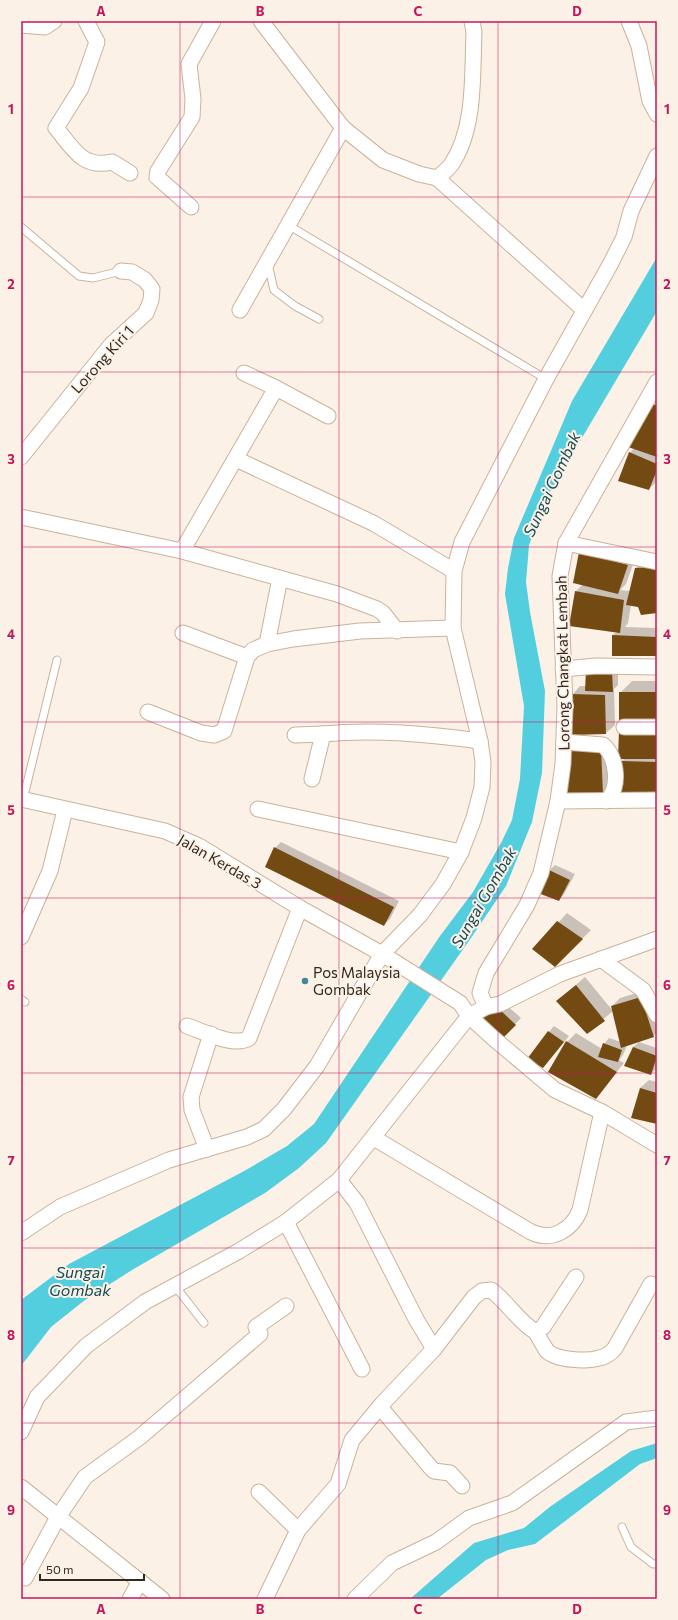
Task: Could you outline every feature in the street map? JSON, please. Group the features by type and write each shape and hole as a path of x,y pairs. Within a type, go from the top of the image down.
{"street":[{"path":"21,25 45,27 54,21"},
{"path":"86,21 97,42 94,54 81,88 56,128 85,161 102,164 112,162 130,173"},
{"path":"191,207 157,178 158,171 192,117 193,99 189,64 213,21"},
{"path":"261,21 343,128 383,160 419,174 438,178 584,310"},
{"path":"438,178 450,165 463,140 471,102 474,32 472,21"},
{"path":"629,21 639,46 650,101 657,114"},
{"path":"240,310 343,128"},
{"path":"21,1233 60,1207 169,1160 247,1137 264,1129 284,1109 317,1066 382,954 430,902 461,852 474,818 482,787 483,762 480,741 453,628 454,571 462,542 546,379 624,237 631,211 657,156"},
{"name":"Lorong Kiri 1","path":"21,457 111,345 146,313 152,300 152,290 145,280 132,272 120,271"},
{"path":"244,373 276,388 328,416"},
{"name":"Lorong Changkat Lembah","path":"486,1007 480,993 486,973 527,905 541,873 558,801 564,742 565,707 560,576 566,543 653,397 657,382"},
{"path":"182,551 276,388"},
{"path":"236,459 373,523 454,571"},
{"path":"21,517 182,551 360,601 383,613 398,631"},
{"path":"566,543 657,562"},
{"path":"267,644 280,578"},
{"path":"148,712 201,733 214,735 224,731 246,658 253,650 267,644 329,634 453,628"},
{"path":"183,633 246,658"},
{"path":"563,669 596,666 657,667"},
{"path":"624,727 657,727"},
{"path":"295,735 346,732 408,733 480,741"},
{"path":"312,779 323,734"},
{"path":"564,742 603,745 606,748 615,775 615,787 612,796 606,801"},
{"name":"Jalan Kerdas 3","path":"22,800 165,831 183,838 300,908 382,954 460,1003 469,1016"},
{"path":"558,801 657,800"},
{"path":"258,809 461,852"},
{"path":"21,937 50,871 66,810"},
{"path":"187,1026 233,1042 244,1042 249,1038 300,908"},
{"path":"21,1432 37,1397 86,1346 146,1302 239,1251 286,1222 339,1180 374,1138 469,1016 486,1007 500,1004 560,974 657,939"},
{"path":"601,959 642,990 657,1015"},
{"path":"469,1016 555,1090 602,1112 657,1145"},
{"path":"207,1149 192,1110 191,1098 211,1034"},
{"path":"374,1138 531,1232 542,1236 547,1236 565,1230 577,1218 602,1112"},
{"path":"339,1180 357,1203 416,1319 434,1349"},
{"path":"286,1222 362,1369"},
{"path":"536,1332 543,1327 576,1277"},
{"path":"265,1599 298,1530 338,1484 352,1440 380,1407 434,1349 474,1297 482,1291 491,1290 501,1297 529,1328 536,1332 548,1351 556,1357 567,1359 598,1359 609,1354 616,1348 651,1284"},
{"path":"25,1578 58,1517 85,1477 140,1438 260,1334 256,1327 286,1306"},
{"path":"380,1407 434,1471 450,1473 462,1486"},
{"path":"355,1599 392,1563 436,1542 469,1518 512,1503 626,1422 657,1418"},
{"path":"21,1487 162,1599"},
{"path":"259,1492 298,1530"},
{"path":"130,1599 140,1581"}],"lane":[{"path":"288,225 546,379"},
{"path":"21,227 79,276 92,278 120,271"},
{"path":"267,262 274,290 295,306 319,319"},
{"path":"22,800 57,660"},
{"path":"175,1286 204,1323"},
{"path":"622,1527 631,1547 653,1564 657,1564"}],"water":[{"name":"Sungai Gombak","path":"657,257 657,311 547,497 529,545 526,582 530,612 545,691 542,773 532,822 506,886 326,1143 299,1168 265,1193 132,1270 85,1300 51,1327 21,1366 21,1300 69,1264 246,1170 287,1146 314,1124 440,936 473,892 502,841 512,820 520,779 524,706 505,594 514,538 572,401"},
{"path":"657,1443 657,1458 640,1464 535,1544 508,1550 486,1560 437,1599 410,1599 474,1543 524,1528 551,1506 631,1451"}],"building":[{"path":"653,404 657,406 657,457 628,447"},
{"path":"629,452 657,464 657,470 649,490 618,481"},
{"path":"579,552 628,565 618,594 573,583"},
{"path":"657,567 657,613 641,615 638,607 626,605 635,568"},
{"path":"575,591 624,600 620,633 569,626"},
{"path":"612,635 656,637 657,656 612,656"},
{"path":"586,670 612,670 613,692 585,691"},
{"path":"619,692 657,692 657,724 619,724"},
{"path":"571,694 605,695 606,734 571,735"},
{"path":"619,730 657,730 657,759 618,759"},
{"path":"570,746 601,748 603,794 567,794"},
{"path":"620,761 657,762 657,795 620,795"},
{"path":"274,847 394,907 384,926 265,867"},
{"path":"549,870 570,880 559,901 538,893"},
{"path":"557,921 583,939 555,967 532,949"},
{"path":"576,985 605,1021 587,1034 556,1001"},
{"path":"641,997 654,1037 621,1048 611,1006"},
{"path":"498,1008 516,1025 504,1037 483,1018"},
{"path":"548,1031 564,1042 543,1068 527,1059"},
{"path":"566,1041 617,1072 596,1099 548,1072"},
{"path":"603,1043 622,1050 618,1062 598,1057"},
{"path":"633,1047 657,1056 651,1075 624,1066"},
{"path":"640,1088 657,1093 657,1124 631,1118"}],"place":[{"name":"Pos Malaysia Gombak","path":"305,981"}]}
